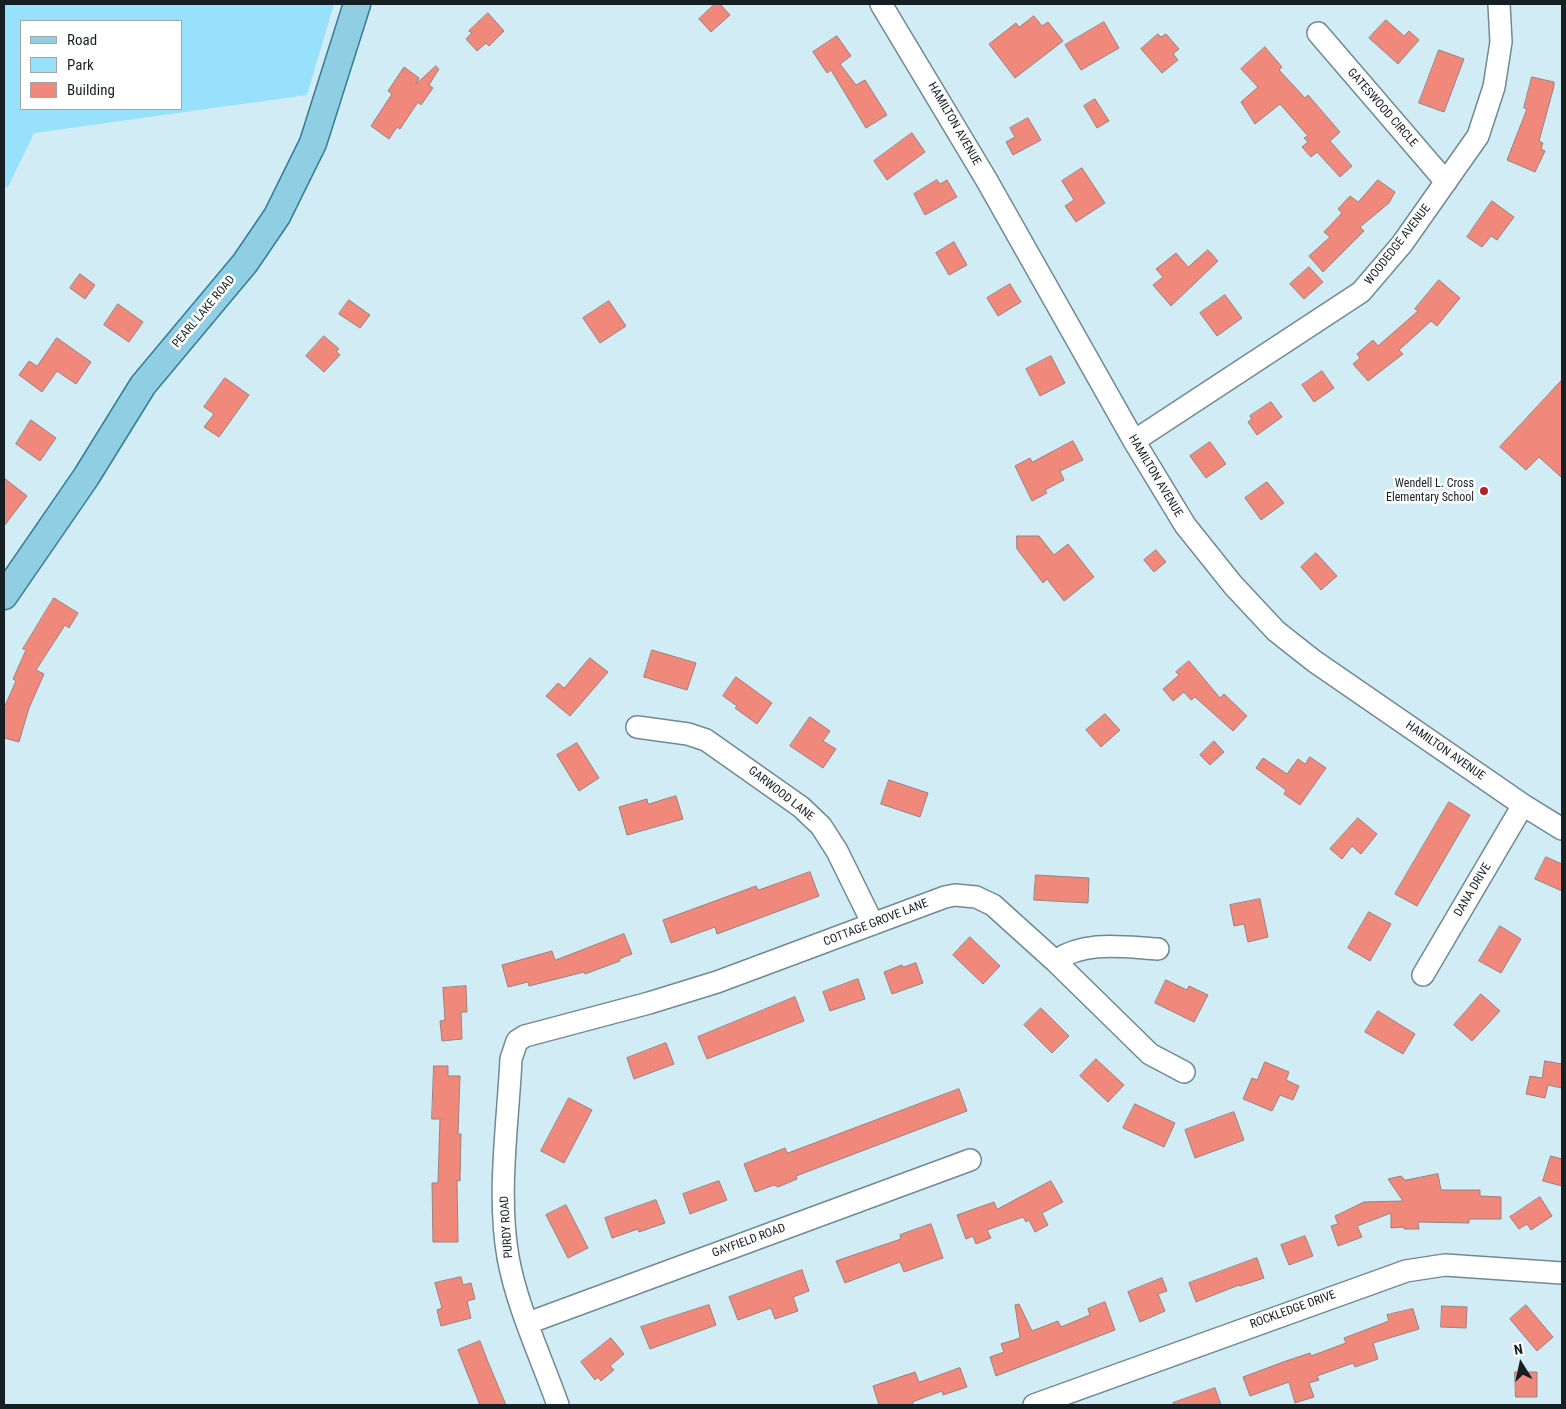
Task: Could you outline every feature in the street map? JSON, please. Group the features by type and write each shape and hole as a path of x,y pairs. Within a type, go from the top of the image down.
{"main road":[{"name":"PEARL LAKE ROAD","path":"4,596 86,477 143,385 245,263 277,216 303,168 313,143 357,4"}],"street":[{"name":"WOODEDGE AVENUE","path":"1134,441 1360,292 1402,244 1478,136 1494,87 1501,42 1499,4"},
{"name":"HAMILTON AVENUE","path":"888,6 1134,441 1185,525 1233,585 1276,631 1314,661 1523,806 1562,829"},
{"name":"GATESWOOD CIRCLE","path":"1318,33 1446,182"},
{"name":"GARWOOD LANE","path":"637,727 688,734 706,740 801,807 821,826 837,851 873,924"},
{"name":"DANA DRIVE","path":"1423,975 1523,806"},
{"name":"COTTAGE GROVE LANE","path":"517,1041 534,1033 649,1003 717,982 945,897 956,895 976,897 992,906 1055,961 1150,1054 1184,1072"},
{"path":"1055,961 1068,952 1089,947 1158,950"},
{"name":"PURDY ROAD","path":"517,1041 511,1059 504,1216 508,1258 528,1322 558,1405"},
{"name":"GAYFIELD ROAD","path":"528,1322 970,1160"},
{"name":"ROCKLEDGE DRIVE","path":"1034,1405 1413,1269 1445,1265 1562,1273"}],"green space":[{"path":"4,4 334,4 307,95 34,133 8,187 4,187"}],"building":[{"path":"715,4 720,4 730,15 711,32 699,19"},
{"path":"488,13 504,31 489,46 486,43 477,51 466,39 472,33 469,31"},
{"path":"1034,16 1042,26 1048,22 1063,41 1015,78 989,44 1016,23 1019,27"},
{"path":"1386,20 1404,36 1409,31 1419,40 1398,64 1369,38"},
{"path":"1104,22 1119,48 1081,70 1065,45"},
{"path":"1158,34 1161,37 1166,34 1179,49 1173,54 1178,60 1162,73 1141,49"},
{"path":"837,36 851,56 840,64 856,85 865,80 887,115 866,128 831,70 827,73 813,52"},
{"path":"1265,47 1282,67 1279,70 1305,98 1308,95 1340,132 1330,141 1352,166 1340,177 1317,152 1311,157 1302,147 1308,142 1304,138 1308,136 1280,104 1255,124 1241,102 1258,87 1241,69"},
{"path":"1439,50 1464,59 1444,112 1419,103"},
{"path":"436,66 439,69 429,85 433,88 421,105 418,102 400,129 397,127 389,139 371,126 392,94 388,91 404,67 419,78 416,84"},
{"path":"1532,77 1554,82 1539,141 1543,143 1541,149 1545,151 1535,172 1507,160 1527,109 1524,108"},
{"path":"1095,99 1109,121 1097,128 1084,106"},
{"path":"1028,118 1041,140 1013,155 1006,142 1015,137 1010,128"},
{"path":"912,133 925,152 887,180 874,161"},
{"path":"1082,168 1105,203 1076,222 1065,206 1074,200 1062,181"},
{"path":"937,180 940,184 947,180 957,197 925,215 914,194"},
{"path":"1378,180 1395,192 1389,203 1360,227 1364,231 1323,272 1309,256 1330,237 1324,232 1342,213 1338,209 1350,196 1358,202"},
{"path":"1492,201 1514,217 1497,240 1491,236 1482,247 1467,237"},
{"path":"954,242 967,265 949,275 936,253"},
{"path":"1208,250 1218,261 1171,306 1153,285 1163,277 1156,269 1176,253 1188,267"},
{"path":"1309,267 1323,282 1304,299 1290,284"},
{"path":"80,274 95,285 85,299 70,288"},
{"path":"1439,280 1460,298 1437,326 1431,321 1399,350 1403,354 1368,381 1353,364 1360,358 1357,354 1373,340 1378,346 1418,311 1415,309"},
{"path":"1010,284 1021,302 998,316 987,298"},
{"path":"1225,295 1242,318 1217,336 1200,313"},
{"path":"349,300 370,315 360,328 339,314"},
{"path":"609,301 626,326 600,343 583,318"},
{"path":"118,304 143,322 129,342 104,325"},
{"path":"324,336 339,349 336,351 340,355 324,372 306,356"},
{"path":"57,338 91,362 76,384 57,371 42,392 19,375 29,361 37,366"},
{"path":"1051,356 1065,383 1040,396 1026,369"},
{"path":"1322,371 1334,388 1314,402 1302,385"},
{"path":"225,378 249,395 219,437 204,427 214,414 204,407"},
{"path":"1562,380 1562,478 1539,457 1526,470 1500,447"},
{"path":"1271,402 1282,417 1257,435 1248,422 1252,419 1250,416"},
{"path":"31,420 56,438 40,461 16,444"},
{"path":"1073,441 1083,460 1060,471 1064,480 1045,490 1047,493 1032,501 1015,466 1030,458 1032,462"},
{"path":"1210,442 1226,464 1206,478 1190,456"},
{"path":"4,478 27,496 4,526"},
{"path":"1267,482 1284,503 1261,520 1245,498"},
{"path":"1017,536 1039,536 1054,555 1068,544 1094,577 1064,601 1047,579 1043,583 1017,549"},
{"path":"1156,550 1166,562 1154,572 1144,560"},
{"path":"1316,553 1337,576 1321,590 1301,567"},
{"path":"54,598 78,613 69,628 65,625 36,670 44,674 29,708 19,742 4,738 4,708 16,681 13,679 26,650 23,649"},
{"path":"652,650 696,663 687,690 644,677"},
{"path":"590,658 608,672 570,716 546,696 558,683 564,688"},
{"path":"1189,661 1220,698 1224,694 1247,716 1233,731 1195,697 1191,700 1184,692 1173,701 1163,689 1179,675 1176,672"},
{"path":"736,677 772,703 757,724 735,708 737,706 723,696"},
{"path":"1105,714 1120,730 1101,747 1086,730"},
{"path":"810,717 830,731 823,741 836,749 823,768 790,746"},
{"path":"1214,741 1224,752 1210,765 1200,755"},
{"path":"577,743 599,778 579,791 557,755"},
{"path":"1310,757 1326,768 1300,805 1284,794 1286,790 1256,768 1263,758 1287,774 1298,759 1305,764"},
{"path":"889,780 928,793 920,817 881,804"},
{"path":"676,796 683,819 627,835 619,807 647,799 648,804"},
{"path":"1449,802 1470,815 1417,906 1395,894"},
{"path":"1358,818 1377,834 1361,854 1352,846 1342,859 1330,849"},
{"path":"1546,857 1562,864 1562,891 1535,879"},
{"path":"810,872 819,896 717,934 715,927 671,943 663,920 756,886 758,890"},
{"path":"1036,875 1089,878 1088,903 1034,900"},
{"path":"1260,899 1268,937 1248,942 1244,924 1234,926 1230,905"},
{"path":"1369,912 1391,924 1370,961 1348,948"},
{"path":"1500,926 1521,939 1501,973 1479,961"},
{"path":"624,934 632,954 619,959 620,961 585,974 584,972 529,986 528,982 508,987 502,965 552,951 555,960"},
{"path":"970,937 1000,966 983,984 953,955"},
{"path":"916,963 923,983 892,994 884,972 902,965 903,967"},
{"path":"858,979 865,999 830,1011 823,992"},
{"path":"1166,980 1187,990 1189,986 1208,995 1194,1022 1155,1003"},
{"path":"466,986 467,1012 461,1012 462,1039 442,1041 440,1021 445,1020 443,988"},
{"path":"1481,994 1500,1011 1472,1041 1454,1025"},
{"path":"795,997 804,1021 707,1059 698,1037"},
{"path":"1041,1008 1069,1036 1052,1053 1024,1025"},
{"path":"1378,1011 1415,1034 1403,1054 1365,1032"},
{"path":"666,1043 674,1064 634,1079 627,1058"},
{"path":"1096,1059 1124,1085 1108,1102 1080,1076"},
{"path":"1545,1061 1562,1064 1562,1088 1548,1085 1545,1098 1526,1094 1530,1076 1542,1078"},
{"path":"1265,1062 1289,1072 1286,1080 1299,1086 1293,1100 1280,1095 1272,1111 1243,1099 1252,1078 1257,1080"},
{"path":"434,1066 448,1066 448,1076 460,1076 458,1134 461,1134 460,1181 457,1180 458,1242 433,1242 432,1183 438,1183 440,1119 432,1119"},
{"path":"959,1089 967,1111 796,1176 797,1179 778,1187 774,1185 755,1192 744,1164 785,1148 787,1153"},
{"path":"569,1098 592,1110 564,1163 541,1151"},
{"path":"1135,1104 1175,1123 1164,1147 1123,1128"},
{"path":"1234,1112 1244,1140 1195,1158 1185,1130"},
{"path":"1551,1156 1562,1159 1562,1186 1543,1181"},
{"path":"1438,1174 1441,1190 1480,1190 1480,1196 1501,1197 1501,1219 1469,1219 1469,1223 1418,1222 1419,1229 1404,1229 1404,1227 1391,1228 1391,1213 1357,1226 1362,1237 1338,1246 1331,1226 1338,1224 1335,1216 1364,1202 1403,1201 1388,1179 1401,1176 1405,1180"},
{"path":"719,1181 727,1200 690,1214 683,1194"},
{"path":"1051,1181 1063,1202 1042,1213 1048,1225 1035,1232 1029,1220 1026,1222 1023,1217 987,1230 991,1238 976,1244 973,1236 966,1239 957,1215 994,1202 997,1209"},
{"path":"1540,1197 1552,1216 1531,1230 1527,1224 1519,1229 1510,1217"},
{"path":"656,1200 665,1223 639,1232 638,1229 612,1238 605,1218"},
{"path":"566,1205 588,1248 568,1258 546,1215"},
{"path":"931,1224 943,1258 904,1272 900,1262 845,1283 836,1261 901,1239 900,1235"},
{"path":"1305,1236 1313,1256 1289,1265 1281,1245"},
{"path":"1257,1258 1264,1278 1239,1285 1196,1302 1189,1283"},
{"path":"802,1270 809,1291 793,1297 798,1311 775,1319 771,1308 738,1320 729,1297"},
{"path":"461,1277 463,1285 471,1283 475,1299 467,1301 471,1318 441,1326 437,1310 442,1308 435,1283"},
{"path":"1162,1278 1167,1291 1158,1294 1165,1311 1140,1322 1128,1292"},
{"path":"1105,1302 1115,1330 996,1376 990,1357 1004,1352 1001,1344 1020,1338 1015,1305 1019,1304 1032,1331 1058,1321 1061,1327 1090,1315 1088,1309"},
{"path":"709,1305 716,1325 650,1349 641,1327"},
{"path":"1526,1305 1553,1337 1537,1351 1510,1319"},
{"path":"1442,1306 1467,1307 1466,1328 1441,1327"},
{"path":"1413,1309 1419,1329 1373,1343 1378,1359 1355,1367 1353,1363 1317,1376 1319,1380 1309,1383 1314,1397 1295,1403 1289,1382 1250,1396 1243,1377 1310,1353 1311,1356 1346,1343 1344,1338 1389,1321 1387,1315"},
{"path":"611,1338 624,1354 610,1366 614,1370 601,1381 598,1377 595,1380 581,1362"},
{"path":"480,1341 506,1405 480,1405 458,1350"},
{"path":"960,1368 967,1387 943,1395 942,1391 912,1402 914,1405 879,1405 873,1386 915,1372 919,1382"},
{"path":"1515,1372 1537,1372 1537,1397 1516,1397"},
{"path":"1215,1388 1221,1405 1173,1405 1173,1403"}],"place":[{"name":"Wendell L. Cross Elementary School","path":"1484,491"}]}
